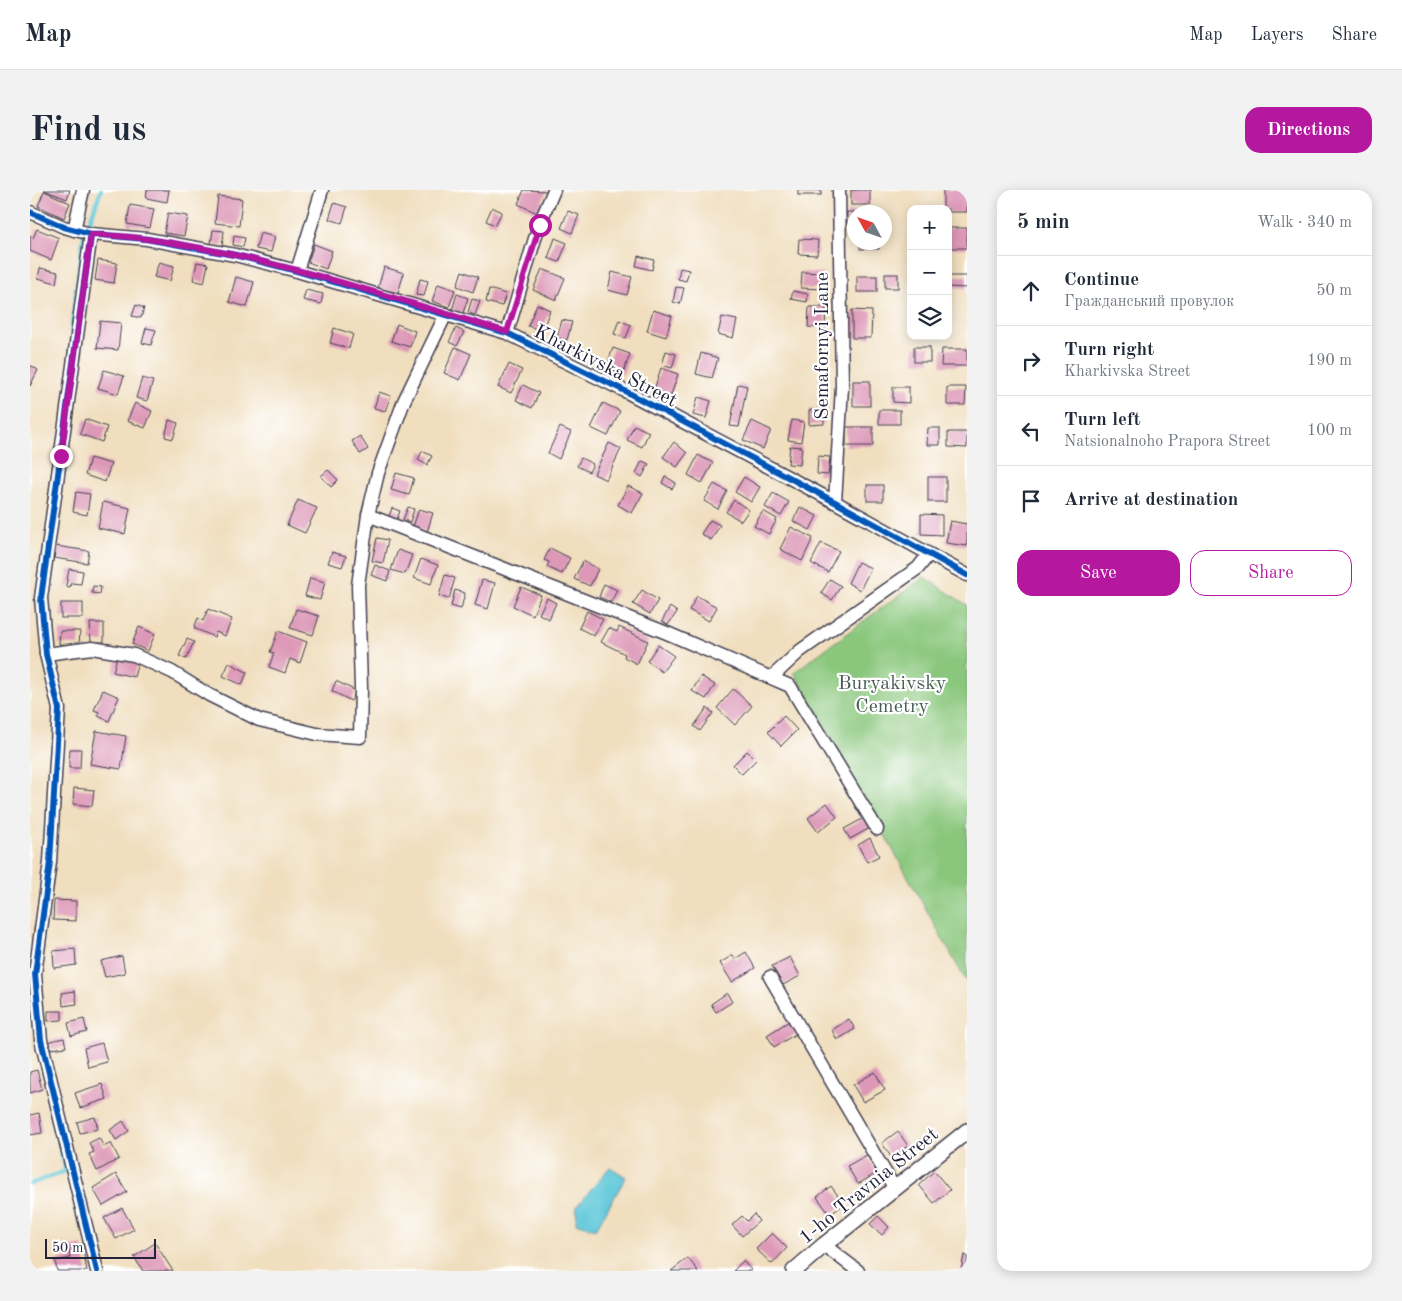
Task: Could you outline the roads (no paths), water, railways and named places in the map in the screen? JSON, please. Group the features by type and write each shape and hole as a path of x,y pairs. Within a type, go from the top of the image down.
{"street":[{"path":"74,230 83,190"},
{"path":"297,270 322,190"},
{"path":"507,332 540,225 554,190"},
{"name":"Semafornyi Lane","path":"835,502 842,387 839,190"},
{"name":"Kharkivska Street","path":"30,212 74,230 91,234 147,239 297,270 507,332 623,390 835,502 967,575"},
{"path":"91,234 41,598 46,654 59,709 50,862 35,974 41,1040 98,1271"},
{"path":"46,654 92,648 134,655 172,672 209,695 259,720 317,734 360,737 361,688 358,585 368,515 378,473 404,401 446,314"},
{"path":"368,515 667,633 790,686 877,829"},
{"path":"772,677 800,651 918,568 929,554"},
{"path":"770,977 895,1188"},
{"name":"1-ho Travnia Street","path":"794,1271 967,1131"},
{"path":"824,1245 858,1271"}],"water":[{"path":"610,1167 626,1177 596,1229 576,1223 577,1206"}],"waterway":[{"path":"71,332 83,240 101,190"},
{"path":"30,1184 66,1171 51,1108"}],"park label":[{"name":"Buryakivsky Cemetry","path":"892,694"}]}
